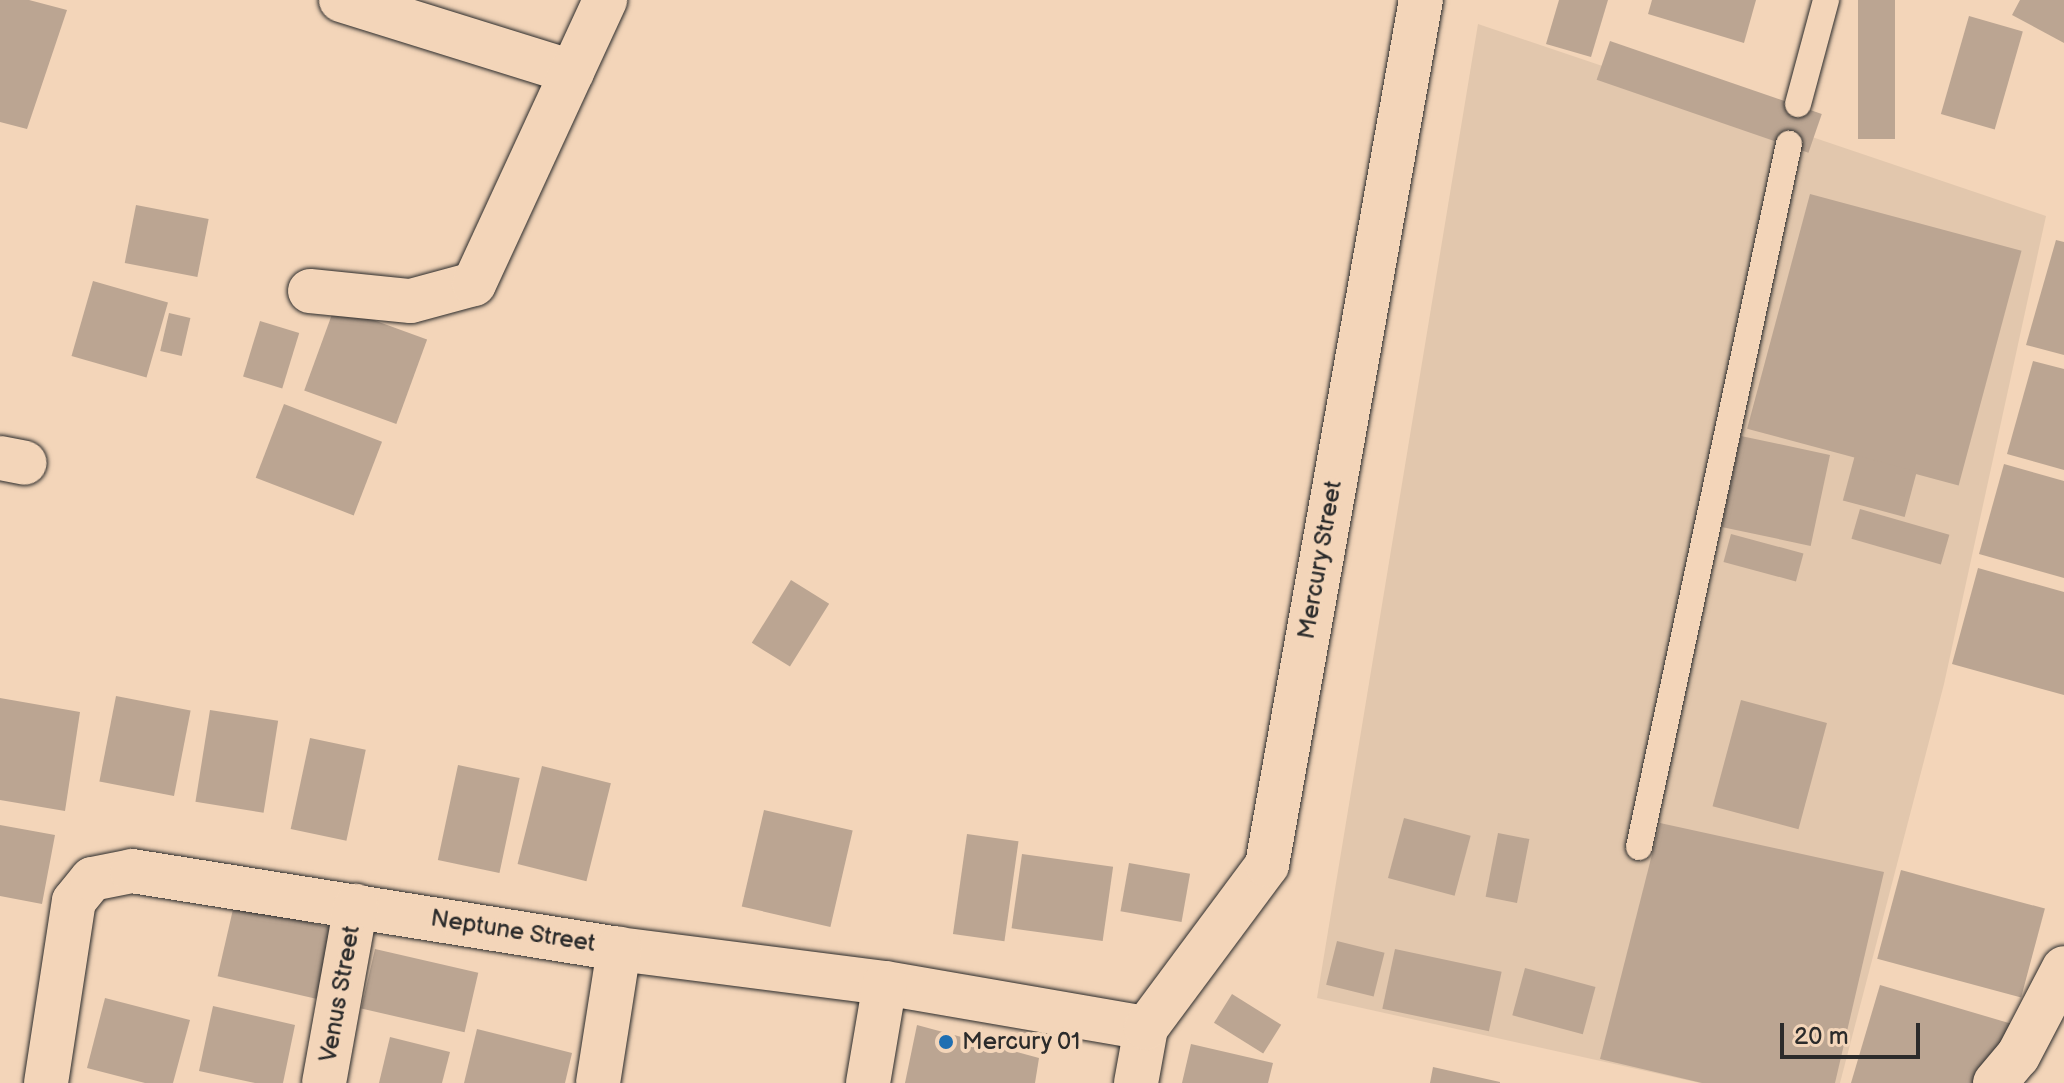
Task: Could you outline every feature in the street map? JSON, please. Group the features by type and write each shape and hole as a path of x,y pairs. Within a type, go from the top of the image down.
{"street":[{"path":"341,0 572,72"},
{"path":"310,291 411,301 474,284 605,0"},
{"name":"Mercury Street","path":"1136,1083 1146,1028 1267,865 1421,0"},
{"name":"Neptune Street","path":"46,1083 74,901 92,879 132,871 619,949 885,983 1146,1028"},
{"name":"Venus Street","path":"324,1083 356,906"},
{"path":"598,1083 619,949"},
{"path":"1995,1083 2018,1056 2064,968"},
{"path":"868,1083 885,983"}],"lane":[{"path":"1798,104 1826,0"},
{"path":"1639,847 1789,144"}],"shaded area":[{"path":"1478,24 2046,216 1944,684 1840,1083 1700,1083 1317,998"}],"building":[{"path":"0,0 29,0 67,10 27,129 0,122"},
{"path":"1559,0 1608,0 1591,57 1546,44"},
{"path":"1652,0 1756,0 1744,43 1648,14"},
{"path":"1858,0 1895,0 1895,139 1858,139"},
{"path":"2020,0 2064,0 2064,43 2012,15"},
{"path":"1969,16 2023,31 1995,129 1941,114"},
{"path":"1610,41 1822,114 1808,153 1597,80"},
{"path":"1810,194 2022,251 1959,485 1747,429"},
{"path":"136,205 209,219 197,277 125,263"},
{"path":"2056,240 2064,242 2064,355 2026,345"},
{"path":"93,281 168,302 146,377 72,356"},
{"path":"335,306 427,340 396,424 304,391"},
{"path":"169,313 190,318 182,356 160,351"},
{"path":"260,321 299,333 282,388 243,376"},
{"path":"2033,361 2064,369 2064,470 2007,454"},
{"path":"284,404 382,442 354,515 256,478"},
{"path":"1741,436 1830,455 1811,546 1722,527"},
{"path":"1855,455 1917,472 1905,517 1843,500"},
{"path":"2004,464 2064,481 2064,578 1979,554"},
{"path":"1860,509 1949,535 1941,564 1851,539"},
{"path":"1731,534 1803,553 1796,581 1723,562"},
{"path":"1978,568 2064,592 2064,695 1952,664"},
{"path":"791,580 829,604 790,667 752,643"},
{"path":"116,696 191,711 174,796 99,781"},
{"path":"0,698 80,712 65,811 0,800"},
{"path":"1741,700 1827,723 1798,829 1713,806"},
{"path":"210,710 278,721 264,813 195,802"},
{"path":"310,738 366,750 346,841 291,829"},
{"path":"458,765 520,778 499,873 438,860"},
{"path":"542,766 611,783 586,881 518,864"},
{"path":"764,810 853,830 830,927 742,906"},
{"path":"1404,818 1471,836 1455,896 1388,878"},
{"path":"1660,823 1884,872 1835,1083 1702,1083 1600,1059"},
{"path":"0,825 55,835 42,904 0,896"},
{"path":"1498,833 1529,839 1517,903 1486,897"},
{"path":"967,834 1018,841 1004,941 953,934"},
{"path":"1022,854 1113,867 1103,941 1012,928"},
{"path":"1129,863 1190,874 1182,922 1120,911"},
{"path":"1901,870 2045,909 2021,997 1877,959"},
{"path":"234,905 332,928 316,999 218,976"},
{"path":"1337,941 1385,953 1374,997 1326,985"},
{"path":"375,949 478,973 465,1032 361,1008"},
{"path":"1395,949 1502,972 1489,1031 1382,1009"},
{"path":"1525,968 1596,987 1583,1034 1512,1015"},
{"path":"1880,985 2019,1026 1976,1083 1851,1083"},
{"path":"1232,994 1281,1025 1263,1054 1214,1023"},
{"path":"105,998 190,1020 173,1083 145,1083 87,1068"},
{"path":"213,1006 295,1025 283,1083 255,1083 199,1071"},
{"name":"Mercury 01","path":"917,1025 1039,1058 1035,1083 905,1083"},
{"path":"477,1029 572,1053 565,1083 464,1083"},
{"path":"390,1037 450,1052 442,1083 379,1083"},
{"path":"1191,1044 1273,1063 1268,1083 1182,1083"},
{"path":"1433,1067 1500,1082 1500,1083 1430,1083"}],"place":[{"name":"Mercury 01","path":"946,1042"}]}
